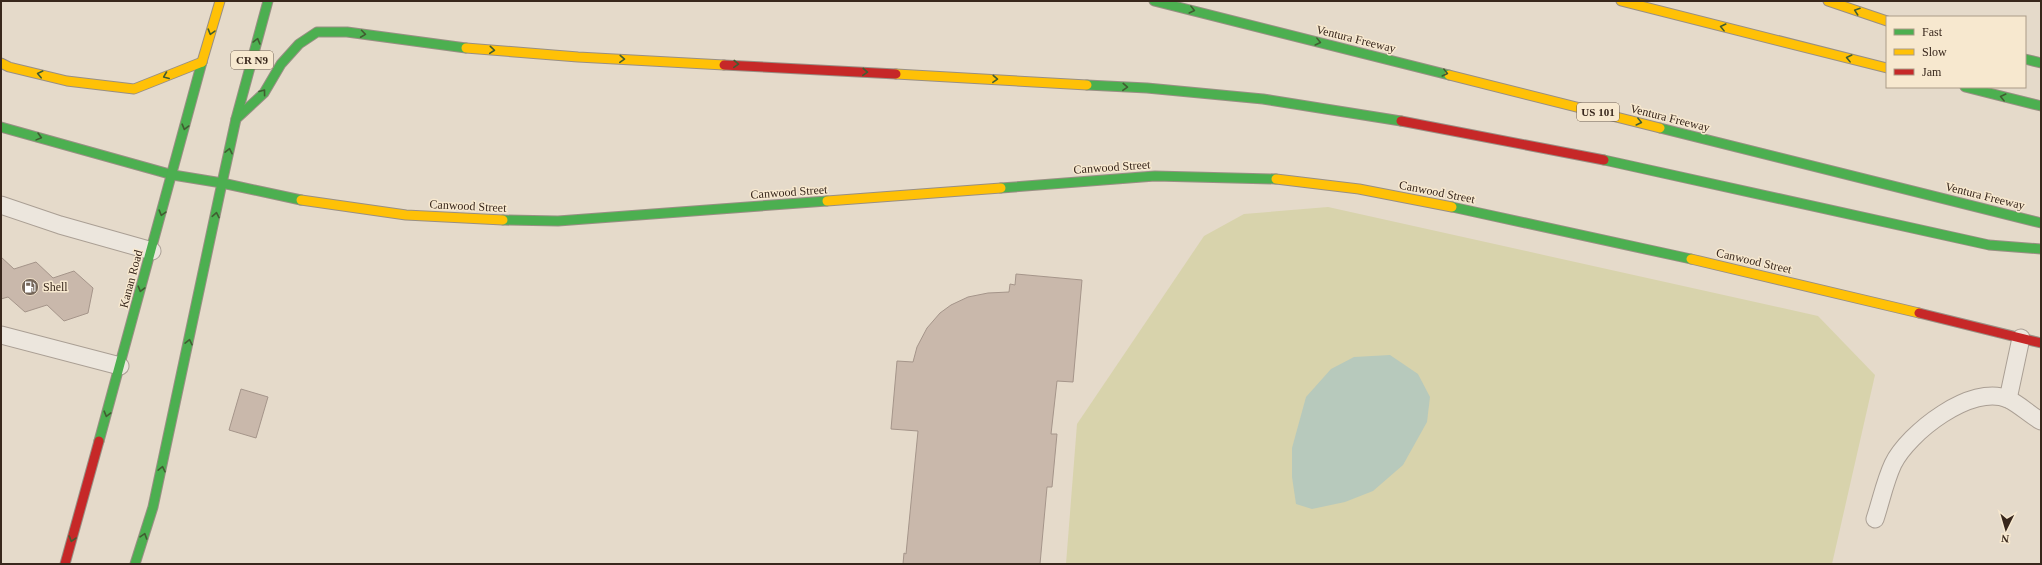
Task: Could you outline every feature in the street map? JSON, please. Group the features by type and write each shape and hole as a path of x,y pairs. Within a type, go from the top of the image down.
{"main road":[{"name":"Kanan Road","path":"65,564 220,1"},
{"name":"CR N9","path":"222,183 236,119 268,1"},
{"name":"Ventura Freeway","path":"1154,1 2041,223"},
{"path":"1621,1 1886,68"},
{"path":"1828,1 1886,21"},
{"path":"236,119 264,93 281,64 299,44 317,32 324,31 347,32 465,48 578,57 1147,88 1262,99 1429,126 1618,163 1989,245 2041,249"},
{"path":"2026,59 2041,63"},
{"path":"1,63 9,67 67,81 134,89 202,62"},
{"path":"1969,88 2041,106"},
{"name":"Canwood Street","path":"1,127 173,175 222,183 285,197 355,209 483,220 558,221 1156,176 1282,179 1359,189 1443,204 1724,266 2041,343"},
{"path":"135,564 153,507 222,183"}],"lane":[{"path":"1,205 152,251"},
{"path":"1,335 120,366"},
{"path":"2008,399 2021,338"},
{"path":"1875,519 1893,464 1907,443 1924,426 1951,409 1985,395 2008,399 2041,421"}],"shaded area":[{"path":"1328,207 1818,316 1875,375 1832,564 1066,564 1077,424 1204,236 1244,214"},
{"path":"1390,355 1418,374 1430,397 1427,422 1403,465 1373,491 1345,502 1312,509 1296,504 1292,477 1292,448 1306,397 1331,369 1354,357"}],"building":[{"path":"1,257 14,269 36,262 53,278 74,271 93,288 88,313 64,321 47,305 25,312 8,297 1,299"},
{"path":"1016,274 1082,280 1073,382 1057,381 1051,434 1057,434 1052,487 1047,487 1040,564 903,564 904,553 906,554 918,431 891,429 897,361 913,362 917,347 927,328 940,313 951,305 968,297 988,293 1009,292 1010,284 1015,285"},
{"path":"241,389 268,397 256,438 229,430"}],"traffic: fast":[{"path":"173,175 222,183 236,119 268,1"},
{"path":"1154,1 1449,75"},
{"path":"236,119 264,93 281,64 299,44 317,32 347,32 466,48"},
{"path":"2026,59 2041,63"},
{"path":"99,441 202,62"},
{"path":"1087,85 1147,88 1263,99 1401,121"},
{"path":"1969,88 2041,106"},
{"path":"1,127 173,175"},
{"path":"1660,128 2041,223"},
{"path":"1604,160 1989,245 2041,249"},
{"path":"1001,188 1155,176 1276,179"},
{"path":"135,564 153,507 222,183 301,200"},
{"path":"503,220 558,221 827,201"},
{"path":"1452,207 1691,259"}],"traffic: slow":[{"path":"202,62 220,1"},
{"path":"1621,1 1886,68"},
{"path":"1828,1 1886,21"},
{"path":"466,48 578,57 724,65"},
{"path":"1,63 9,67 67,81 134,89 202,62"},
{"path":"896,74 1087,85"},
{"path":"1449,75 1660,128"},
{"path":"1276,179 1359,189 1452,207"},
{"path":"827,201 1001,188"},
{"path":"301,200 406,215 503,220"},
{"path":"1691,259 1919,313"}],"traffic: jam":[{"path":"724,65 896,74"},
{"path":"1401,121 1604,160"},
{"path":"1919,313 2041,343"},
{"path":"65,564 99,441"}],"place":[{"name":"Shell","path":"30,287"}]}
